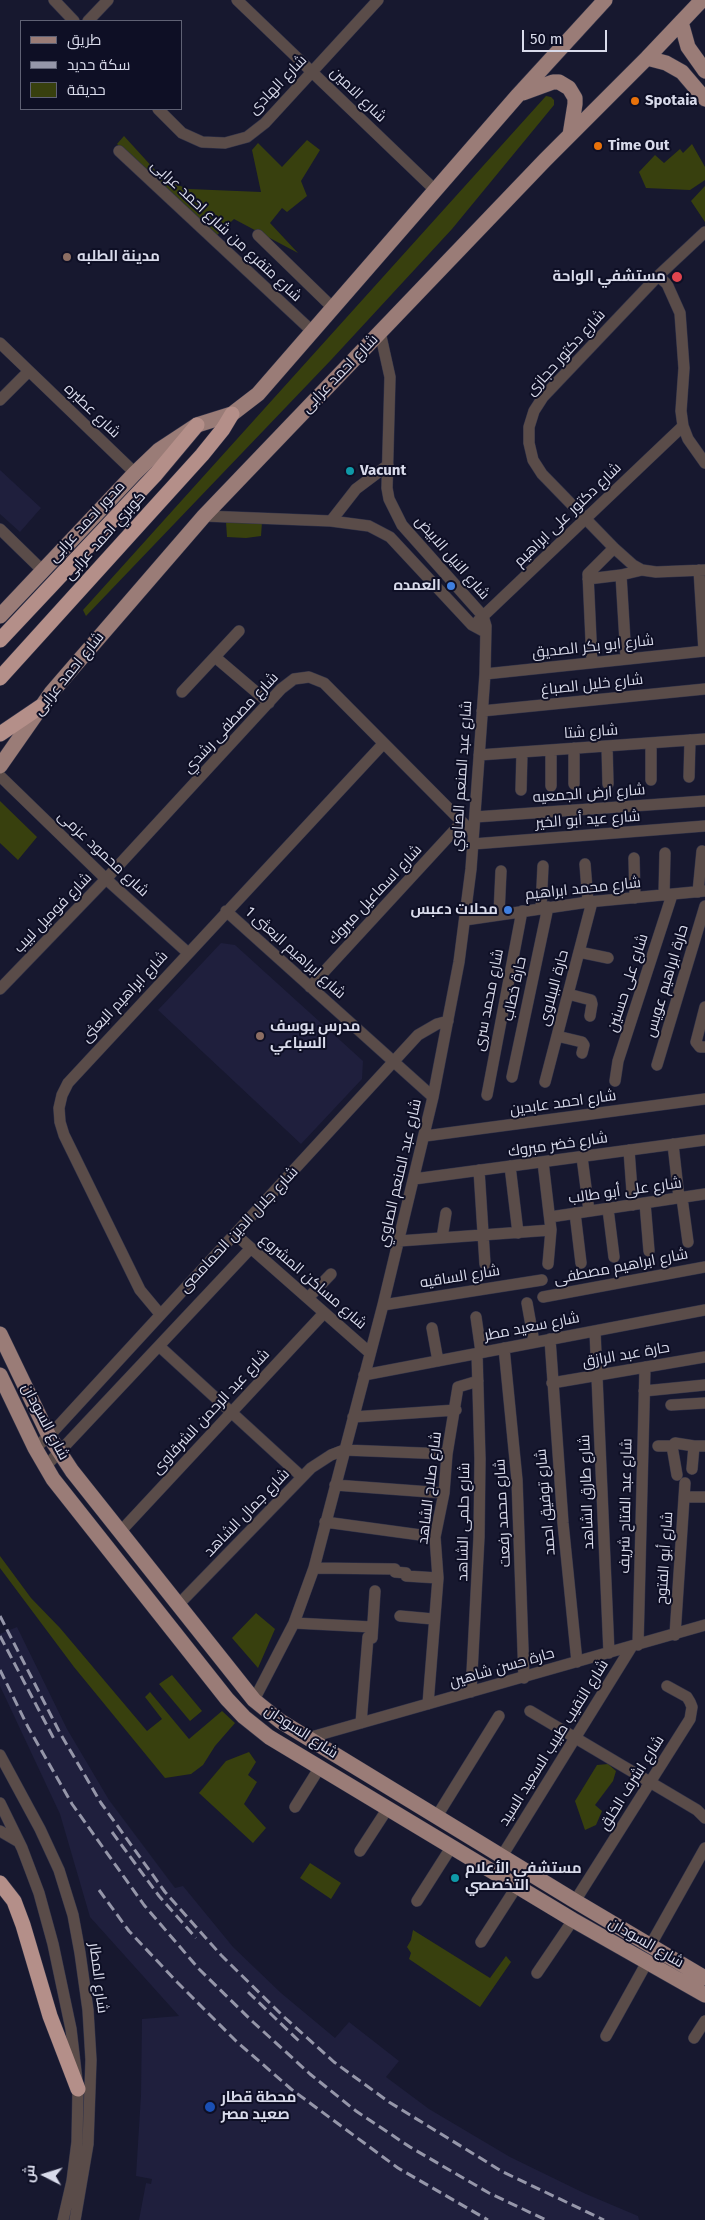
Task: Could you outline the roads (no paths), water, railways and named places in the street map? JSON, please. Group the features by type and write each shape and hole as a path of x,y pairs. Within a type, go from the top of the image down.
{"highway":[{"name":"كوبري احمد عرابى","path":"0,678 202,455 223,429 232,414"},
{"name":"محور احمد عرابى","path":"0,640 169,460 197,425"},
{"path":"0,734 40,707"},
{"path":"0,1883 14,1902 23,1925 50,2016 78,2089"}],"main road":[{"name":"شارع احمد عرابى","path":"0,766 40,707 204,516 702,0"},
{"path":"0,616 135,472 171,441 197,425 232,414 258,394 597,4"},
{"path":"680,22 688,47 705,71"},
{"path":"648,58 674,67 689,79 705,99"},
{"path":"518,94 553,82 559,82 569,88 575,104 570,135"},
{"name":"شارع السودان","path":"0,1334 49,1436 60,1454 254,1700 271,1715 308,1738 705,1978"},
{"name":"شارع السودان","path":"0,1374 45,1467 226,1699 244,1717 269,1737 646,1964 705,1995"},
{"path":"176,1635 192,1622"}],"street":[{"path":"55,0 73,20"},
{"path":"89,20 108,0"},
{"name":"شارع الامين","path":"237,0 436,191"},
{"name":"شارع الهادى","path":"159,110 182,133 202,142 225,143 247,137 265,123 378,0"},
{"name":"شارع متفرع من شارع احمد عرابى","path":"119,151 313,332"},
{"name":"شارع دكتور حجازى","path":"642,570 614,548 542,474 533,460 529,443 532,419 543,396 658,276 705,232"},
{"path":"258,235 333,308"},
{"path":"658,276 667,284 680,313 684,368 681,411 683,426 688,439 705,463"},
{"name":"شارع النيل الابيض","path":"204,516 331,521 369,526 390,537 472,625 485,632 486,626 483,616 402,525 394,512 387,488 390,377 380,332"},
{"name":"شارع عطبره","path":"0,343 135,472"},
{"path":"0,400 29,371"},
{"name":"شارع دكتور على ابراهيم","path":"472,625 683,426"},
{"path":"331,521 356,489 388,465"},
{"path":"0,529 43,571"},
{"path":"592,662 588,579 591,570 614,548"},
{"path":"588,579 621,576 642,570 702,570 704,651"},
{"path":"621,576 626,658"},
{"path":"182,692 238,631"},
{"name":"شارع عبد المنعم الصاوي","path":"254,1700 294,1623 314,1568 334,1485 400,1241 425,1136 448,1021 465,920 475,817 485,674 485,632"},
{"name":"شارع ابو بكر الصديق","path":"485,674 704,651"},
{"path":"215,657 269,703"},
{"name":"شارع مصطفى رشدي","path":"106,879 287,683 301,677 317,679 324,683 462,822 473,838"},
{"name":"شارع خليل الصباغ","path":"482,711 705,689"},
{"name":"شارع شتا","path":"479,756 705,738"},
{"path":"689,777 690,740"},
{"path":"651,742 651,780"},
{"name":"شارع ابراهيم البعثى","path":"160,1314 144,1297 136,1283 64,1135 60,1122 59,1108 62,1095 68,1082 187,952 383,744"},
{"path":"607,746 608,784"},
{"path":"574,748 574,784"},
{"path":"551,750 551,786"},
{"path":"521,790 522,752"},
{"name":"شارع محمود عزمى","path":"0,776 106,879 187,952"},
{"name":"شارع ارض الجمعيه","path":"475,817 705,801"},
{"name":"شارع اسماعيل مبروك","path":"310,987 462,822"},
{"name":"شارع عيد أبو الخير","path":"473,838 705,826"},
{"path":"702,851 702,892"},
{"name":"شارع على حسنين","path":"615,1081 618,1060 668,895 665,853"},
{"path":"634,858 635,898"},
{"name":"حارة الببلاوى","path":"545,1082 590,902 585,864"},
{"name":"حارة خطاب","path":"512,1077 544,908 543,866"},
{"path":"499,914 501,871"},
{"name":"شارع فوميل لبيب","path":"0,989 106,879"},
{"name":"شارع محمد ابراهيم","path":"465,920 590,902 702,892"},
{"name":"حارة ابراهيم عويس","path":"657,1065 705,906"},
{"name":"شارع ابراهيم البعثى 1","path":"226,911 433,1097"},
{"name":"شارع محمد سرى","path":"487,1095 522,911"},
{"path":"579,952 608,958"},
{"path":"568,994 590,1000 592,1004 590,1016"},
{"path":"701,1046 696,1038 705,1007"},
{"name":"شارع جلال الدين الحمامصى","path":"35,1448 49,1436 418,1035 437,1024 448,1021"},
{"path":"557,1036 582,1042 584,1045 582,1053"},
{"name":"شارع احمد عابدين","path":"425,1136 705,1099"},
{"name":"شارع خضر مبروك","path":"414,1179 705,1140"},
{"path":"673,1144 688,1242"},
{"path":"629,1150 633,1205"},
{"path":"582,1157 589,1212"},
{"path":"544,1162 551,1230 548,1264"},
{"path":"510,1166 518,1233"},
{"path":"479,1170 485,1264"},
{"name":"شارع على أبو طالب","path":"550,1216 575,1214 705,1194"},
{"path":"646,1203 648,1251"},
{"path":"608,1209 614,1257"},
{"path":"442,1238 446,1212"},
{"path":"575,1214 582,1263"},
{"path":"400,1241 551,1230"},
{"name":"شارع مساكن المشروع","path":"236,1234 370,1353"},
{"name":"شارع جلال الدين الحمامصى","path":"45,1467 60,1454 251,1248"},
{"name":"شارع ابراهيم مصطفى","path":"543,1298 705,1267"},
{"path":"308,1298 330,1274"},
{"name":"شارع الساقيه","path":"383,1304 542,1280"},
{"path":"527,1303 534,1342"},
{"name":"شارع سعيد مطر","path":"364,1375 705,1310"},
{"name":"شارع عبد الرحمن الشرقاوى","path":"120,1532 324,1313"},
{"name":"شارع حلمى الشاهد","path":"471,1692 480,1537 479,1353 476,1317"},
{"path":"432,1328 438,1361"},
{"name":"شارع طارق الشاهد","path":"595,1331 609,1653"},
{"name":"شارع توفيق احمد","path":"550,1339 563,1523 577,1662"},
{"path":"159,1346 302,1478"},
{"name":"شارع محمد رفعت","path":"504,1348 517,1480 524,1678"},
{"name":"حارة عبد الرازق","path":"552,1383 705,1357"},
{"name":"شارع عبد الفتاح شريف","path":"635,1646 645,1367"},
{"path":"110,1369 124,1383"},
{"name":"شارع صلاح الشاهد","path":"423,1706 438,1578 435,1537 444,1493 447,1454 456,1410 458,1386 478,1381"},
{"path":"644,1390 705,1386"},
{"path":"671,1405 705,1403"},
{"path":"353,1417 456,1410"},
{"path":"658,1446 672,1446 675,1442 699,1446 692,1469"},
{"name":"شارع أبو الفتوح","path":"672,1446 684,1497 675,1635"},
{"path":"344,1450 447,1454"},
{"name":"شارع جمال الشاهد","path":"178,1605 302,1478 321,1461 344,1450"},
{"path":"334,1485 444,1493"},
{"path":"684,1497 705,1497"},
{"path":"325,1522 435,1537"},
{"path":"314,1568 395,1569 395,1572 406,1573 406,1576 438,1578"},
{"path":"361,1723 368,1637 372,1638 375,1591"},
{"path":"400,1616 434,1619"},
{"path":"294,1623 372,1627"},
{"name":"حارة حسن شاهين","path":"308,1738 705,1625"},
{"name":"شارع النقيب طبيب السعيد السيد","path":"502,1856 574,1738 635,1646"},
{"name":"شارع اشرف الخلق","path":"575,1901 692,1713 692,1707 686,1697 667,1686"},
{"path":"530,1711 697,1810 705,1818"},
{"path":"437,1816 499,1716"},
{"name":"شارع المطار","path":"0,1755 40,1829 58,1870 73,1915 80,1953 88,2010 91,2060 88,2144 75,2220"},
{"path":"295,1807 320,1767"},
{"path":"0,1803 19,1842 39,1893 53,1944 71,2029 78,2089 77,2142 72,2181 63,2220"},
{"path":"360,1851 388,1808"},
{"path":"0,1830 19,1842"},
{"path":"417,1901 452,1846"},
{"path":"650,1946 705,1848"},
{"path":"481,1942 517,1886"},
{"path":"537,1973 573,1920"},
{"path":"606,2036 646,1964"},
{"path":"694,2038 705,2021"}],"railway":[{"path":"0,1616 60,1733 101,1803 165,1892 221,1955 283,2016 334,2062 389,2102 503,2172 604,2220"},
{"path":"0,1636 54,1739"},
{"path":"0,1670 28,1727 72,1804 144,1905 199,1969 310,2074 356,2111 410,2147 489,2193 546,2220"},
{"path":"112,1832 159,1896 196,1938"},
{"path":"99,1890 129,1931 177,1982 236,2041 291,2089 398,2168 488,2220"},
{"path":"248,1992 300,2042"}],"place":[{"name":"Spotaia","path":"635,101"},
{"name":"Time Out","path":"598,146"},
{"name":"مدينة الطلبه","path":"67,257"},
{"name":"مستشفي الواحة","path":"677,277"},
{"name":"Vacunt","path":"350,471"},
{"name":"العمده","path":"451,586"},
{"name":"محلات دعبس","path":"508,910"},
{"name":"مدرس يوسف السباعي","path":"260,1036"},
{"name":"مستشفي الأعلام التخصصي","path":"455,1878"},
{"name":"محطة قطار صعيد مصر","path":"210,2107"}]}
